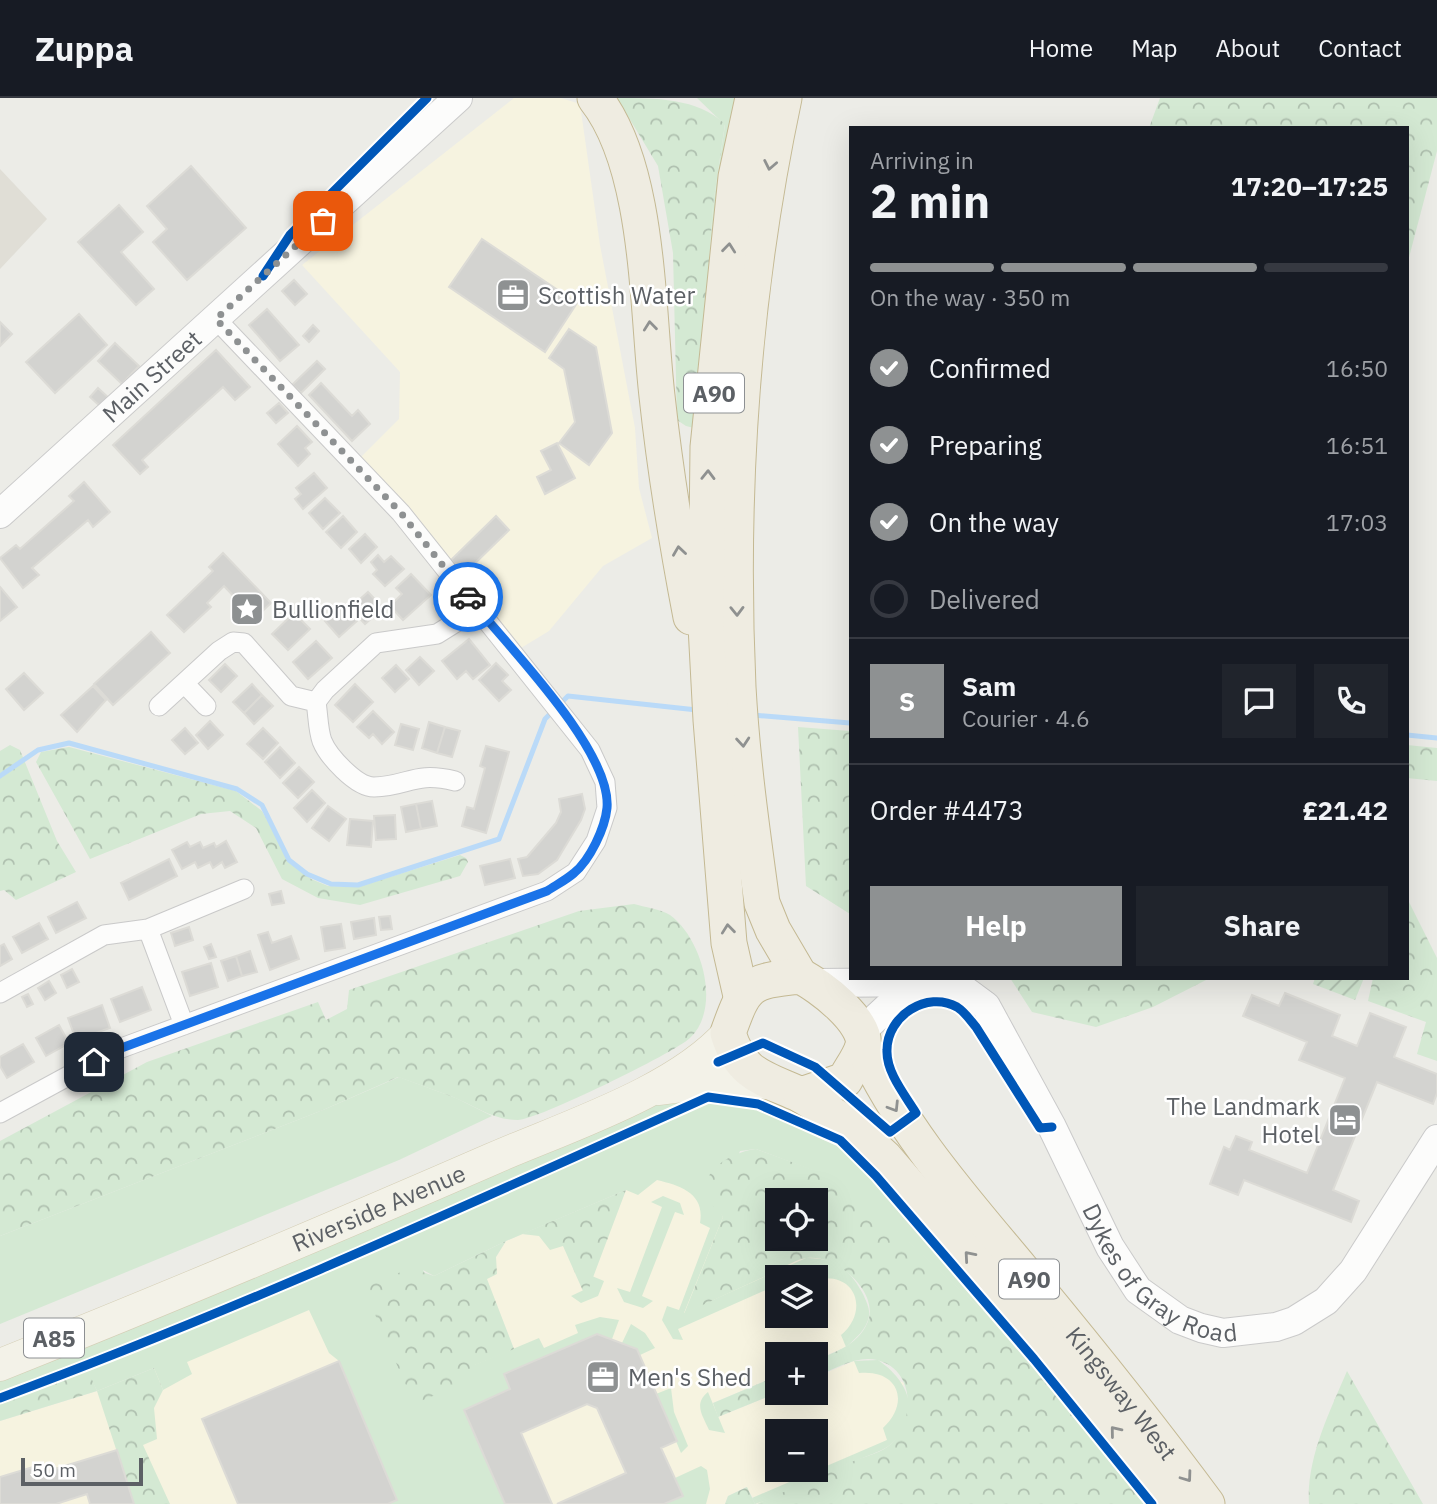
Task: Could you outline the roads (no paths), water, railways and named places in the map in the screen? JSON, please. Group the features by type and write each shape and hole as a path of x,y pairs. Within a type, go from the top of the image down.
{"highway":[{"path":"595,98 622,148 639,218 657,398 681,561 716,697"},
{"name":"A90","path":"741,996 729,943 716,697 706,626 708,447 736,177 753,98"},
{"name":"A90","path":"783,98 765,188 746,344 716,697 748,796 762,903 772,930 807,979 862,1039"},
{"path":"728,1033 741,996 768,979 807,979"},
{"name":"A90","path":"728,1033 740,1063 786,1089"},
{"path":"786,1089 845,1080 862,1039"},
{"name":"Kingsway West","path":"862,1039 896,1112 939,1170 1093,1356 1207,1504"},
{"name":"Kingsway West","path":"786,1089 849,1125 885,1158 1059,1361 1172,1504"}],"main road":[{"name":"Riverside Avenue","path":"0,1365 650,1090 712,1051 728,1033"},
{"name":"Riverside Avenue","path":"650,1090 722,1082 786,1089"},
{"name":"Riverside Avenue","path":"0,1355 107,1322"}],"street":[{"name":"Main Street","path":"0,514 458,98"},
{"path":"1,1109 116,1050 547,891 576,872 596,841 607,808 605,782 590,750 558,706 401,513 216,319"},
{"path":"455,781 421,776 372,787 356,779 334,758 322,740 317,702 325,690 376,643 437,634 477,609"},
{"path":"159,706 219,651 233,642 244,643 291,696 317,702"},
{"path":"184,683 206,706"},
{"path":"0,993 104,935 148,929 244,889"},
{"path":"148,929 184,1025"},
{"name":"Dykes of Gray Road","path":"807,979 947,982 964,989 986,1006 1052,1127 1110,1247 1138,1290 1180,1320 1201,1328 1223,1333 1276,1327 1294,1321 1326,1301 1353,1271 1437,1139"},
{"path":"862,1039 891,1004 924,982"}],"waterway":[{"path":"560,704 568,696 697,710"},
{"path":"0,776 38,750 69,743 237,789 262,805 289,860 307,874 331,884 358,885 499,839 545,719 553,711"},
{"path":"752,715 849,723"},
{"path":"1409,735 1437,738"}],"place":[{"name":"Scottish Water","path":"513,295"},
{"name":"Bullionfield","path":"247,609"},
{"name":"The Landmark Hotel","path":"1345,1120"},
{"name":"Men's Shed","path":"603,1377"}]}
